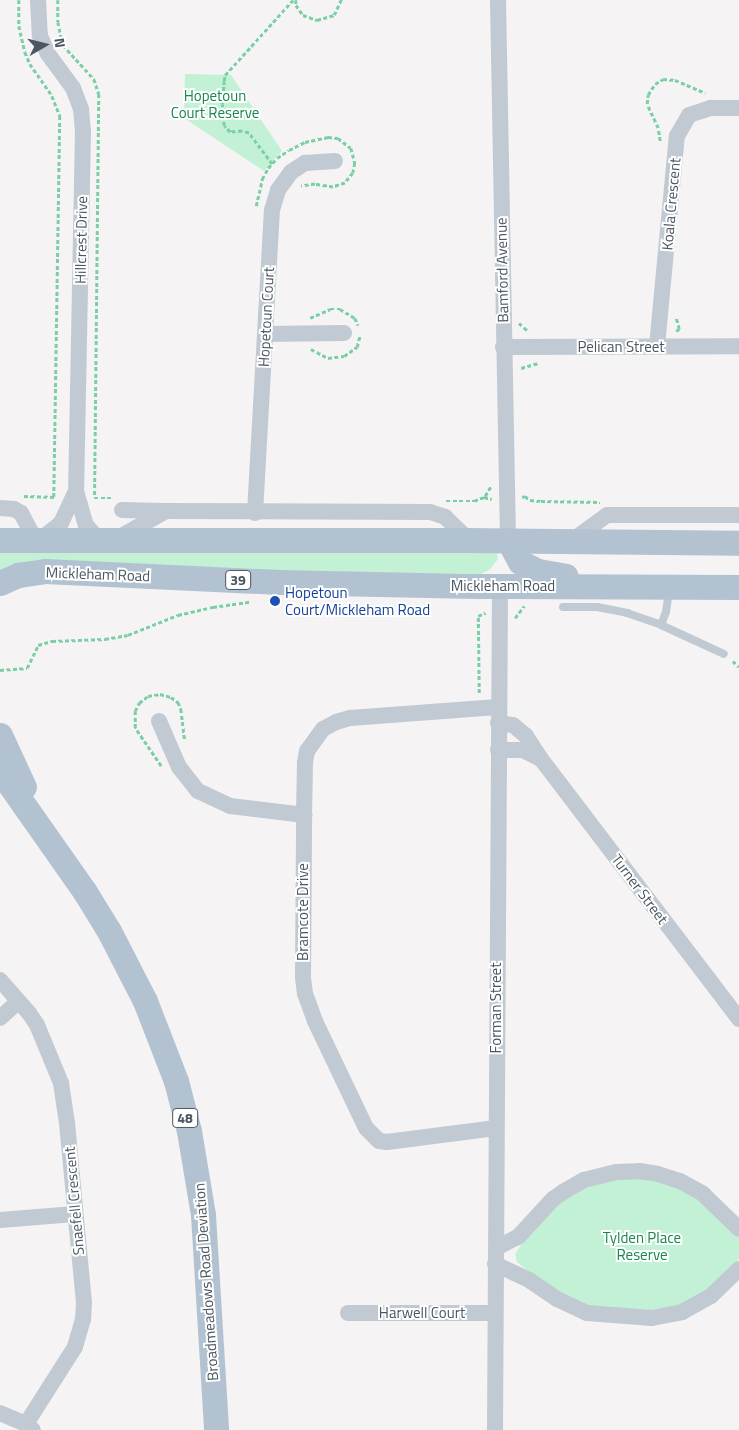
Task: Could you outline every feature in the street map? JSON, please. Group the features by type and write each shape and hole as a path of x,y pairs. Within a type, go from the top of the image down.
{"main road":[{"path":"0,540 508,540 739,543"},
{"path":"489,586 504,561 508,540"},
{"path":"508,540 520,562 538,571 617,586"},
{"name":"Mickleham Road","path":"0,584 18,575 45,572 280,582 489,586 739,587"},
{"name":"Broadmeadows Road Deviation","path":"0,735 48,839"},
{"name":"Broadmeadows Road Deviation","path":"0,771 99,915 127,964 156,1028 176,1081 189,1131 203,1215 216,1430"}],"street":[{"name":"Hillcrest Drive","path":"38,0 40,36 48,54 73,88 81,109 83,131 76,491 86,526 107,539"},
{"name":"Bamford Avenue","path":"498,0 506,515 508,540"},
{"name":"Koala Crescent","path":"657,346 677,136 689,116 711,108 739,108"},
{"name":"Hopetoun Court","path":"255,512 272,210 278,190 291,172 306,163 335,161"},
{"path":"265,334 344,333"},
{"name":"Pelican Street","path":"503,347 739,346"},
{"name":"Hillcrest Drive","path":"39,539 61,523 76,491"},
{"path":"0,508 14,509 21,513 39,539"},
{"path":"122,510 430,512 445,517 468,540 494,528 506,515"},
{"path":"107,539 166,511"},
{"path":"571,541 607,515 739,516"},
{"name":"Forman Street","path":"489,586 498,715 495,1430"},
{"name":"Bramcote Drive","path":"496,1128 387,1142 373,1138 366,1128 315,1021 305,994 303,977 306,757 314,738 323,729 336,722 350,718 478,701 498,715"},
{"name":"Turner Street","path":"498,715 526,736 541,759 739,1019"},
{"path":"159,721 179,767 198,791 230,806 304,815"},
{"path":"498,750 524,750 541,759"},
{"name":"Snaefell Crescent","path":"0,980 30,1013 46,1041 61,1083 68,1123 84,1302 80,1334 75,1347 29,1427"},
{"path":"0,1018 19,1001"},
{"path":"739,1229 703,1194 680,1181 652,1173 616,1172 584,1180 563,1192 496,1256 556,1299 588,1312 652,1318 682,1312 711,1296 739,1269"},
{"path":"0,1220 76,1214"},
{"name":"Harwell Court","path":"348,1313 496,1313"},
{"path":"0,1413 29,1427"}],"lane":[{"path":"661,625 666,612 670,587"},
{"path":"563,607 597,607 627,613 661,625 724,654"},
{"path":"7,797 48,839"}],"path":[{"path":"19,0 19,26 30,64 52,96 60,116 54,497"},
{"path":"295,0 296,6 303,15 317,20 334,15 341,0"},
{"path":"272,164 264,156 249,133 242,130 230,132 224,126 222,104 224,80 225,75 295,0"},
{"path":"519,322 525,330 532,333"},
{"path":"0,670 27,668 38,645 52,640 105,639 151,627 186,613 258,601"}],"green space":[{"name":"Hopetoun Court Reserve","path":"185,74 231,75 282,151 264,171 184,118"},
{"path":"497,551 498,559 495,563 489,570 479,575 0,574 0,553 14,552"},
{"name":"Tylden Place Reserve","path":"655,1178 701,1198 739,1237 739,1259 711,1288 672,1310 608,1311 578,1302 551,1290 517,1262 515,1254 527,1236 556,1204 573,1193 607,1179"}],"place":[{"name":"Hopetoun Court/Mickleham Road","path":"275,601"}]}
